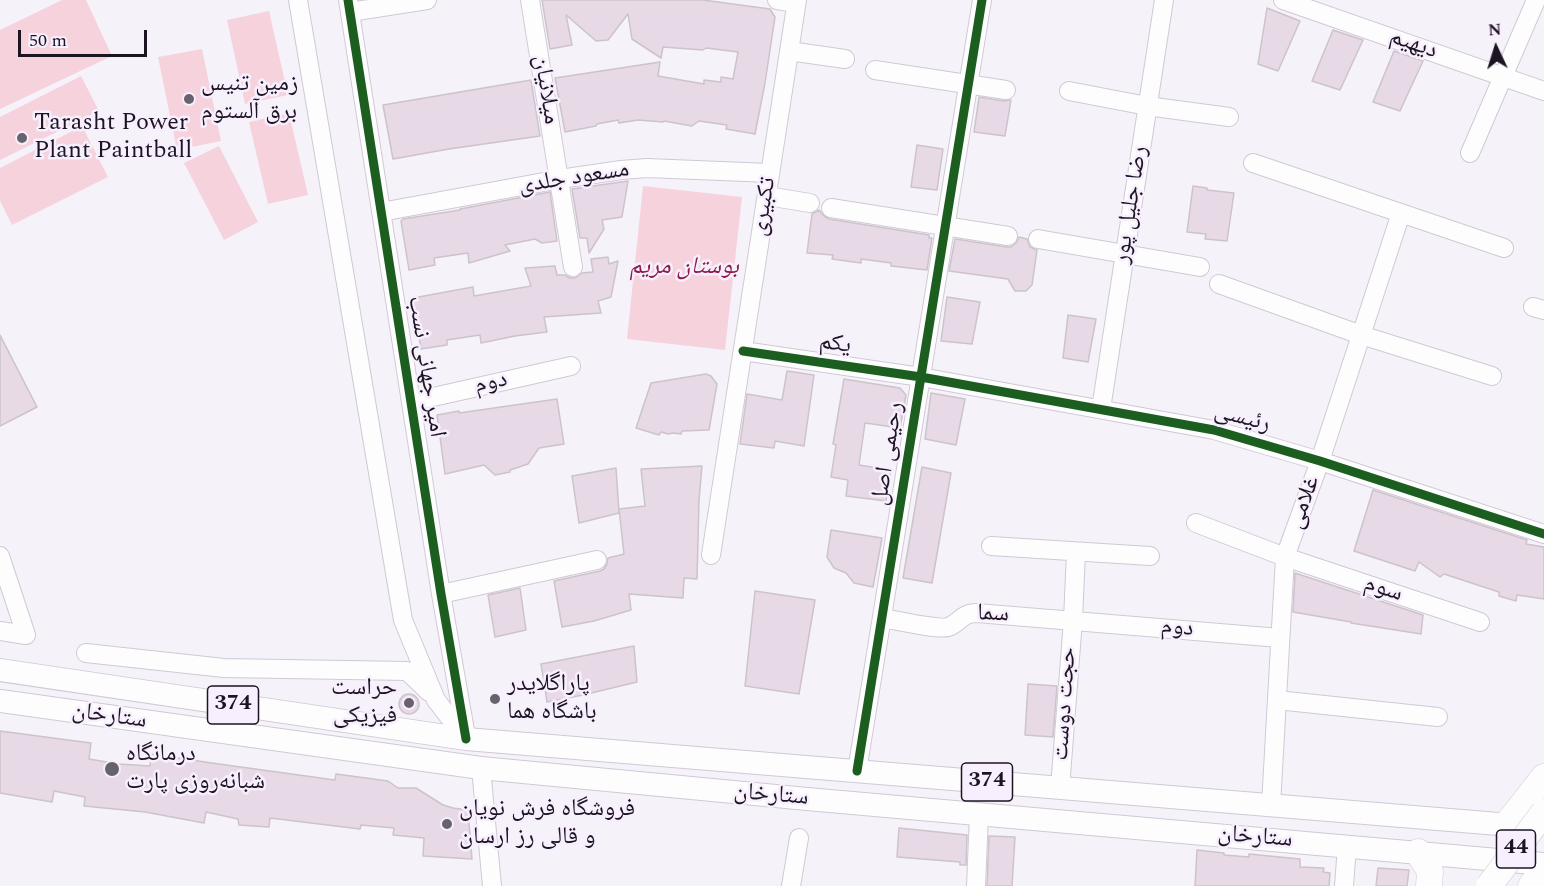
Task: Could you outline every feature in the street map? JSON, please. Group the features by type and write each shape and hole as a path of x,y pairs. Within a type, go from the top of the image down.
{"highway":[{"path":"1507,824 1544,777"},
{"name":"44","path":"1489,886 1544,812"},
{"path":"1419,852 1430,871 1429,886"},
{"name":"44","path":"1531,886 1544,869"}],"main road":[{"name":"ستارخان","path":"0,670 466,739 1544,828"},
{"name":"ستارخان","path":"0,701 481,768 1544,864"}],"street":[{"path":"298,0 403,620 436,700"},
{"path":"349,6 427,0"},
{"name":"میلانیان","path":"530,0 573,267"},
{"path":"777,0 796,2"},
{"name":"رحیمی اصل","path":"857,771 982,0"},
{"name":"رضا جلیل پور","path":"1101,409 1164,0"},
{"name":"دیهیم","path":"1283,0 1544,91"},
{"path":"1470,153 1536,0"},
{"name":"تکبیری","path":"711,555 796,2"},
{"name":"امیر جهانی نسب","path":"349,6 441,594 466,739"},
{"path":"789,51 845,59"},
{"path":"875,70 1006,90"},
{"path":"1069,91 1147,106 1229,117"},
{"path":"1253,163 1504,248"},
{"name":"مسعود جلدی","path":"381,212 621,170 647,168 770,173"},
{"path":"767,196 810,203"},
{"path":"831,208 1008,237"},
{"name":"غلامی","path":"1271,805 1285,558 1320,461 1401,213"},
{"path":"1038,239 1200,267"},
{"path":"1219,284 1361,335 1492,376"},
{"name":"یکم","path":"743,351 921,378"},
{"name":"دوم","path":"411,402 570,366"},
{"name":"رئیسی","path":"921,378 1214,430 1320,461 1544,534"},
{"name":"سوم","path":"1196,523 1285,558 1480,622"},
{"path":"991,546 1150,556"},
{"name":"حجت دوست","path":"1060,788 1076,552"},
{"path":"0,556 26,636 0,631"},
{"path":"441,594 597,560"},
{"name":"سما","path":"882,618 941,628 953,625 964,615 970,613 1073,620"},
{"name":"دوم","path":"1073,620 1280,638"},
{"path":"86,653 224,668 407,670 436,700 466,739"},
{"path":"1276,700 1438,717"},
{"path":"481,768 492,886"},
{"path":"975,886 979,814"},
{"path":"791,886 799,838"},
{"path":"1344,886 1347,846"}],"green space":[{"path":"62,0 86,0 112,56 0,109 0,30"},
{"name":"زمین تنیس برق آلستوم","path":"269,11 288,95 245,104 227,20"},
{"name":"زمین تنیس برق آلستوم","path":"202,49 221,141 177,150 158,57"},
{"name":"Tarasht Power Plant Paintball","path":"81,76 99,111 0,160 0,117"},
{"name":"زمین تنیس برق آلستوم","path":"289,113 308,195 268,204 249,122"},
{"path":"82,126 108,177 12,225 0,201 0,168"},
{"name":"زمین تنیس برق آلستوم","path":"219,146 258,222 224,240 184,163"},
{"name":"بوستان مریم","path":"643,186 742,197 725,350 627,339"}],"building":[{"path":"542,0 703,0 770,9 775,17 755,134 726,129 727,125 699,121 692,126 664,121 638,120 619,123 618,120 565,132 555,78 660,62 658,76 704,84 704,80 721,82 721,77 733,79 738,52 706,48 703,50 663,47 661,58 632,39 628,14 608,40 596,41 566,15 572,45 550,49"},
{"path":"1267,8 1300,21 1278,71 1258,64"},
{"path":"1333,30 1363,40 1340,90 1312,81"},
{"path":"1394,51 1423,61 1400,111 1373,102"},
{"path":"531,80 540,136 393,159 383,105"},
{"path":"979,97 1011,100 1005,136 974,132"},
{"path":"917,145 943,149 937,190 911,187"},
{"path":"628,181 622,217 602,220 604,229 589,253 587,238 580,238 572,189"},
{"path":"1193,186 1234,193 1227,241 1205,239 1206,234 1187,232"},
{"path":"550,192 557,241 542,243 535,239 505,245 510,251 469,263 468,253 434,258 435,265 409,270 401,221 403,219"},
{"path":"819,210 829,219 929,235 929,238 932,238 927,270 891,266 891,263 861,259 861,263 832,259 833,255 807,253 812,214"},
{"path":"1019,237 1027,239 1030,247 1037,250 1032,285 1026,291 1015,291 1008,279 949,271 955,239 1011,247"},
{"path":"608,257 609,264 618,261 611,297 598,301 601,313 544,317 547,332 481,343 480,335 447,340 447,345 421,349 413,298 473,287 474,296 531,286 525,268 555,266 557,275 575,278 582,273 593,272 591,259"},
{"path":"947,297 980,302 972,344 941,341"},
{"path":"1068,315 1096,319 1088,362 1063,358"},
{"path":"0,335 37,407 0,426"},
{"path":"787,371 814,375 804,446 775,441 774,448 740,444 747,394 782,400"},
{"path":"706,374 711,376 717,384 709,430 682,431 681,434 661,432 659,435 636,428 651,383"},
{"path":"844,379 900,388 906,395 900,428 865,423 859,465 891,470 886,501 846,496 848,480 831,477 836,445 833,444"},
{"path":"931,393 965,399 956,445 925,439"},
{"path":"557,399 564,444 539,448 528,464 510,470 510,472 495,475 484,465 445,474 437,415"},
{"path":"702,466 697,579 684,578 683,598 629,594 631,610 594,621 562,627 554,581 600,571 604,569 608,558 624,554 619,509 645,506 641,469"},
{"path":"922,467 951,473 932,583 903,578"},
{"path":"616,468 619,513 579,523 572,476"},
{"path":"1373,490 1527,540 1526,544 1544,547 1544,599 1517,595 1516,601 1499,596 1499,592 1444,574 1440,577 1419,562 1415,571 1354,551"},
{"path":"831,530 882,538 873,587 854,583 846,573 834,568 827,557"},
{"path":"1295,573 1423,615 1421,634 1293,612"},
{"path":"520,588 526,630 495,637 488,595"},
{"path":"755,591 815,600 799,694 745,686"},
{"path":"634,646 637,682 547,702 541,664"},
{"path":"1028,684 1057,686 1053,737 1025,735"},
{"name":"حراست فیزیکی","path":"409,694 416,697 419,704 416,711 409,714 402,711 399,704 402,697"},
{"path":"0,731 91,743 89,759 119,764 150,766 151,754 335,780 336,774 388,781 398,788 416,788 443,805 468,810 472,859 423,856 424,838 393,835 394,828 361,825 360,829 270,818 269,827 239,825 238,819 206,812 204,823 145,812 84,806 85,797 54,791 52,802 0,793"},
{"path":"899,828 967,835 966,865 960,865 960,862 897,857"},
{"path":"989,836 1015,837 1012,886 987,886"},
{"path":"1197,850 1224,853 1224,855 1249,857 1249,854 1300,859 1300,867 1324,868 1323,872 1330,873 1329,886 1195,886"},
{"path":"1378,868 1409,870 1407,886 1376,886"}],"cycle path":[{"path":"348,0 441,594 466,739"},
{"path":"857,771 982,0"},
{"path":"743,351 921,377 1214,430 1320,461 1544,534"}],"place":[{"name":"زمین تنیس برق آلستوم","path":"189,99"},
{"name":"Tarasht Power Plant Paintball","path":"22,138"},
{"name":"پاراگلایدر باشگاه هما","path":"495,699"},
{"name":"حراست فیزیکی","path":"409,703"},
{"name":"درمانگاه شبانه‌روزی پارت","path":"112,769"},
{"name":"فروشگاه فرش نویان و قالی رز ارسان","path":"447,824"}]}
